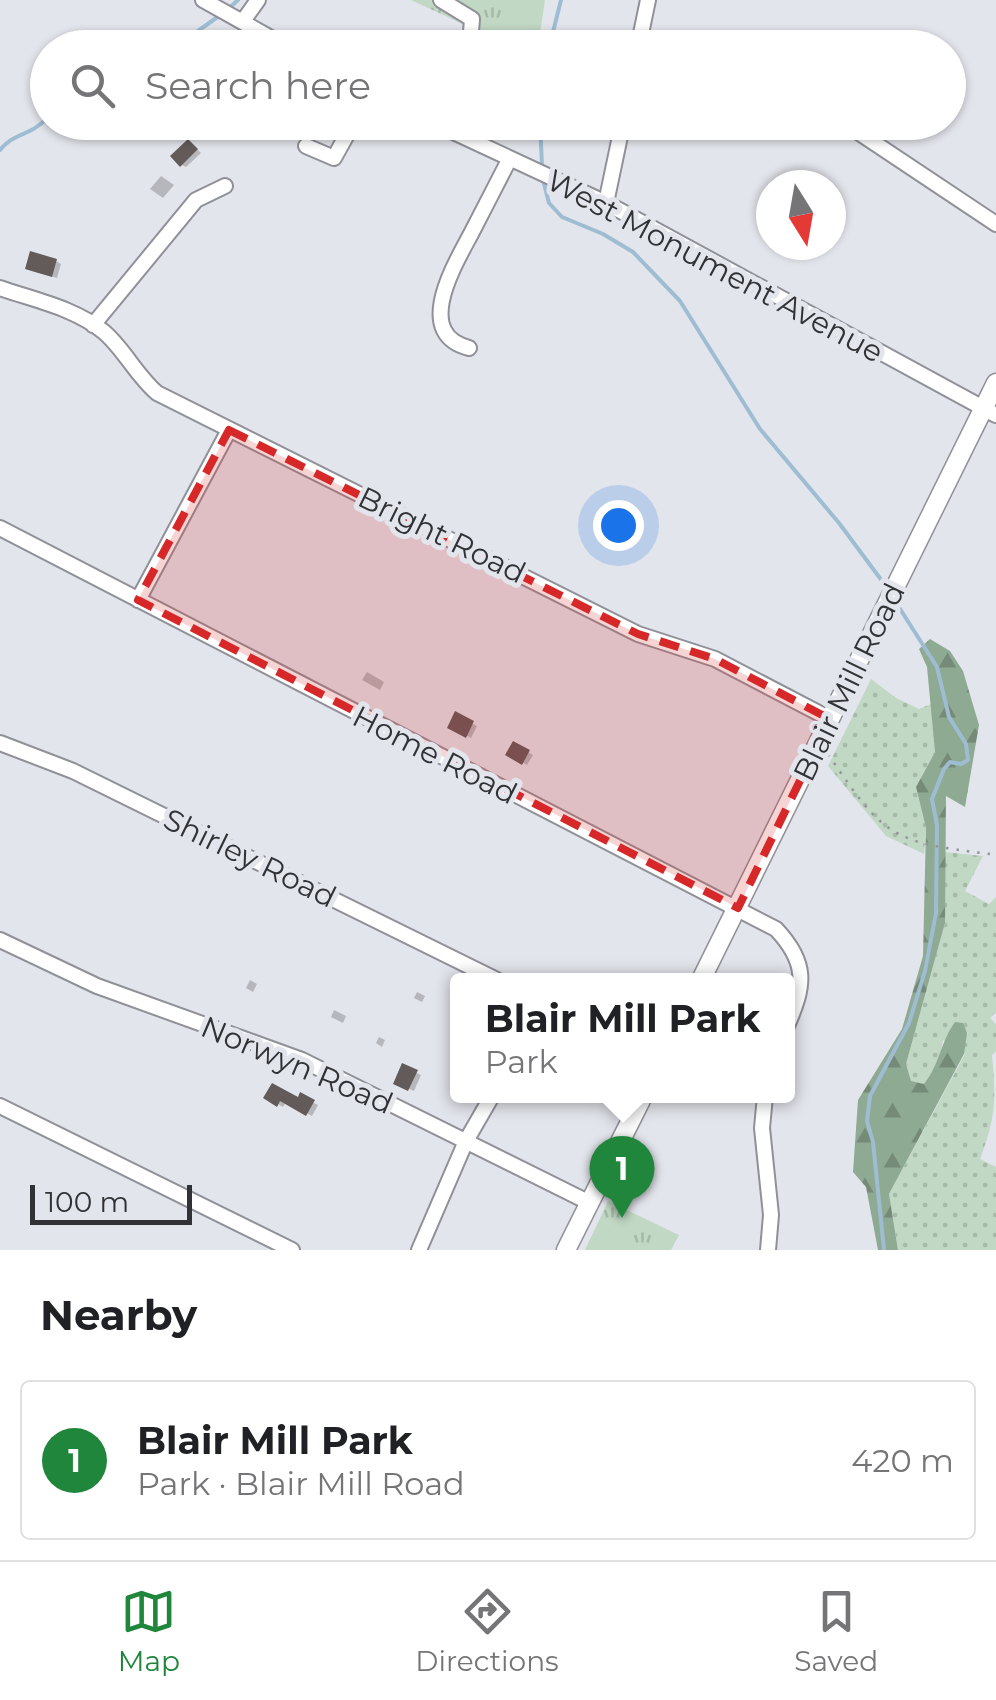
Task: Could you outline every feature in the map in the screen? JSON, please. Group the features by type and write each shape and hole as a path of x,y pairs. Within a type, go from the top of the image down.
{"main road":[{"name":"Blair Mill Road","path":"706,973 888,601 990,412 996,383"},
{"path":"566,1250 639,1103"}],"street":[{"path":"203,0 258,30"},
{"path":"230,14 258,0"},
{"path":"441,0 472,19 472,30"},
{"path":"642,30 648,0"},
{"path":"306,146 334,158 344,140"},
{"name":"West Monument Avenue","path":"468,140 606,203 990,412"},
{"path":"606,203 618,140"},
{"path":"870,140 996,224"},
{"path":"469,348 450,340 444,331 442,296 450,272 509,160"},
{"path":"0,288 75,314 93,325 196,200 225,186"},
{"name":"Bright Road","path":"93,325 104,332 143,381 157,392 638,634 715,659 830,719"},
{"path":"138,600 229,430"},
{"name":"Home Road","path":"0,528 776,929 792,946 800,963 802,985 795,1004"},
{"name":"Shirley Road","path":"0,743 73,770 483,973"},
{"name":"Norwyn Road","path":"0,940 97,986 302,1060 588,1202"},
{"path":"419,1250 466,1141 488,1103"},
{"path":"764,1103 762,1128 771,1215 768,1250"},
{"path":"0,1106 292,1250"}],"path":[{"path":"819,741 882,824 926,846 990,854"}],"highlighted area":[{"path":"229,430 638,634 715,659 830,719 738,908 138,600"}],"green space":[{"path":"411,0 545,0 541,30 475,30"},
{"path":"930,639 950,651 963,671 979,725 965,807 946,796 945,923 906,1064 911,1081 924,1084 955,1022 963,1023 967,1033 964,1054 889,1194 898,1250 878,1250 866,1187 853,1172 858,1100 902,1029 923,956 926,828 916,787 935,752 927,667 919,649"},
{"path":"871,679 919,709 931,704 935,752 916,787 926,828 924,854 886,836 828,766"},
{"path":"945,852 983,856 965,891 989,904 996,897 996,1012 990,1018 996,1024 996,1051 992,1055 994,1108 980,1159 996,1167 996,1250 898,1250 889,1194 965,1054 943,1040 938,1067 924,1084 911,1081 906,1064 945,923"},
{"path":"608,1201 679,1235 671,1250 585,1250"}],"building":[{"path":"187,140 198,149 180,167 170,156"},
{"path":"30,251 57,259 52,277 25,269"},
{"path":"455,711 474,721 466,738 447,728"},
{"path":"513,741 530,750 522,765 505,755"},
{"path":"402,1063 418,1070 408,1091 393,1084"},
{"path":"272,1083 298,1097 300,1092 315,1100 306,1116 280,1101 277,1107 263,1098"}],"waterway":[{"path":"227,10 238,0"},
{"path":"554,30 561,0"},
{"path":"199,30 219,16"},
{"path":"0,150 30,130"},
{"path":"541,140 542,166"},
{"path":"543,180 549,203 562,217 633,252 680,301 760,429 888,589"},
{"path":"884,1250 873,1142 867,1121 870,1096 909,1023 925,971 936,913 937,825 932,799 950,762 961,764 968,760 966,744 949,717 937,667 895,601"}],"place":[{"name":"Blair Mill Park","path":"622,1218"}]}
